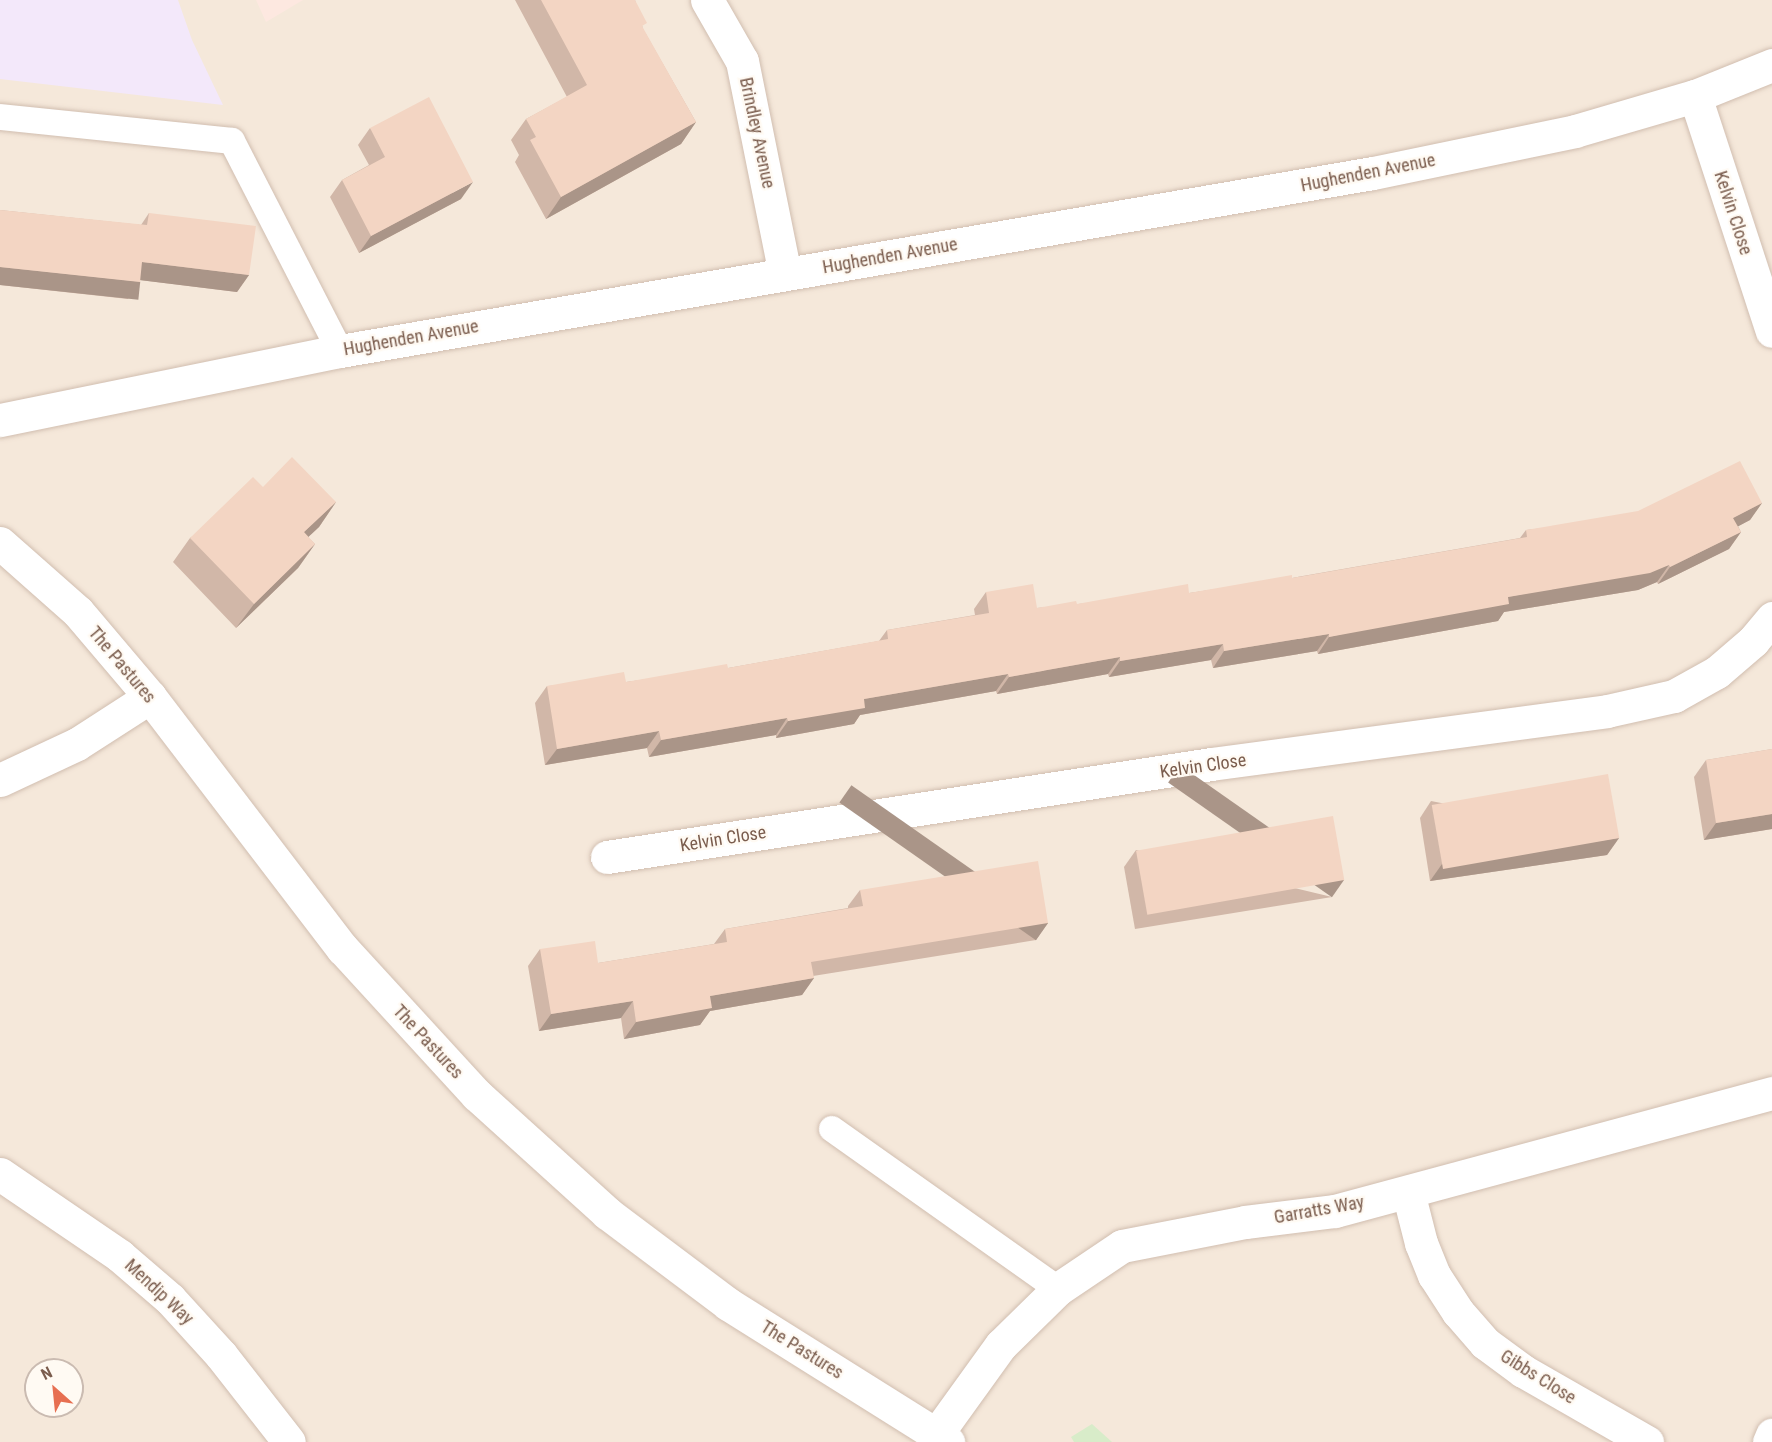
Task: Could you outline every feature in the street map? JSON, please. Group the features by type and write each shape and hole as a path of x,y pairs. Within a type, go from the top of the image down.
{"street":[{"name":"Brindley Avenue","path":"707,0 742,61 785,274"},
{"name":"Hughenden Avenue","path":"0,420 340,351 700,287 1373,173 1575,131 1695,96 1772,66"},
{"name":"Kelvin Close","path":"1695,96 1772,331"},
{"name":"The Pastures","path":"0,543 78,612 150,696 343,949 477,1095 607,1213 728,1304 942,1438"},
{"name":"Kelvin Close","path":"607,857 1211,764 1607,711 1674,696 1718,672 1753,641 1772,618"},
{"path":"0,780 77,744 150,696"},
{"name":"Garratts Way","path":"942,1438 1001,1345 1058,1289 1122,1246 1245,1222 1335,1211 1772,1094"},
{"name":"Mendip Way","path":"0,1174 120,1256 170,1299 221,1355 289,1442"},
{"name":"Gibbs Close","path":"1408,1192 1421,1243 1434,1275 1458,1312 1485,1343 1523,1371 1647,1442"},
{"path":"1768,1442 1772,1435"}],"lane":[{"path":"0,117 232,141 340,351"},
{"path":"832,1129 1058,1289"}],"shaded area":[{"path":"0,0 1772,0 1772,1442 0,1442"},
{"path":"0,0 178,0 192,40 223,105 0,79"},
{"path":"256,0 303,0 266,22"}],"green space":[{"path":"1092,1424 1112,1442 1074,1442 1071,1437"}],"building":[{"path":"541,0 635,0 647,23 642,26 696,122 561,197 530,140 536,137 526,119 587,85"},
{"path":"429,97 473,182 371,236 342,180 385,157 370,128"},
{"path":"0,210 147,225 149,213 256,226 249,275 142,262 140,282 0,267"},
{"path":"292,457 336,502 304,532 315,544 254,604 190,538 253,477 263,487"},
{"path":"1740,461 1762,503 1733,518 1741,532 1670,567 1669,565 1650,573 1508,597 1509,604 1329,637 1329,634 1224,651 1223,644 1120,661 1120,657 864,699 865,708 788,721 787,718 661,740 659,731 557,749 547,686 624,672 626,682 727,664 728,668 888,639 887,630 989,613 986,592 1033,584 1037,608 1076,601 1077,604 1188,584 1189,593 1292,575 1292,578 1527,537 1526,530 1638,511"},
{"path":"1772,749 1772,814 1716,823 1706,760"},
{"path":"1608,774 1619,838 1443,869 1432,805"},
{"path":"1333,816 1344,880 1147,915 1136,851"},
{"path":"1038,861 1048,923 811,962 814,978 710,996 712,1008 636,1022 633,1001 551,1014 540,949 595,941 598,963 727,942 725,929 863,906 860,890"}]}
